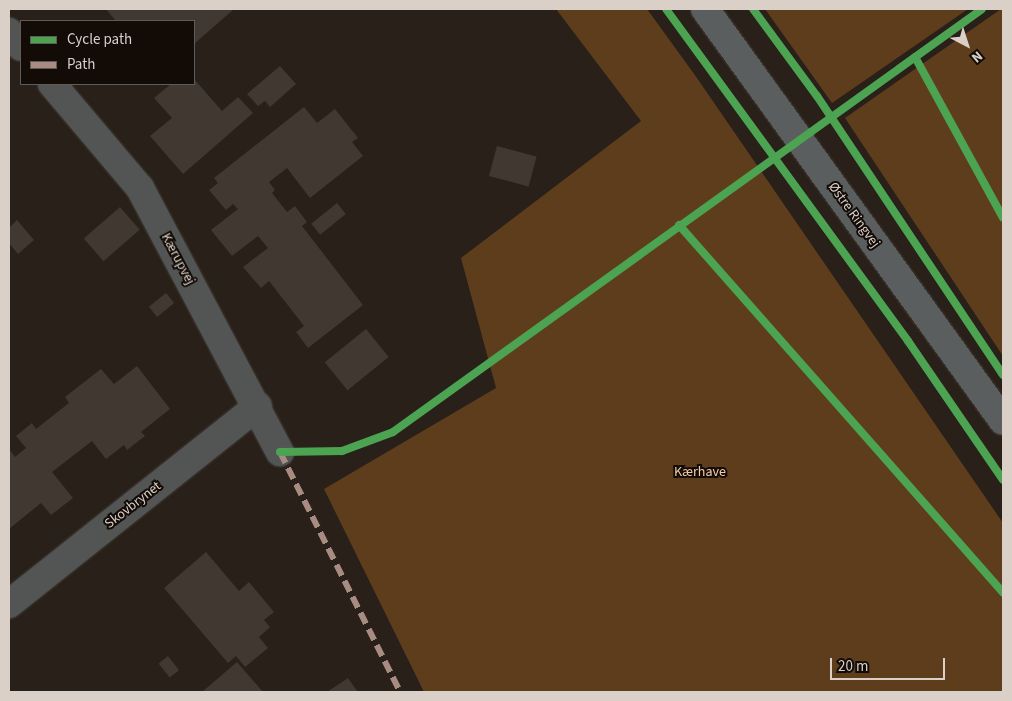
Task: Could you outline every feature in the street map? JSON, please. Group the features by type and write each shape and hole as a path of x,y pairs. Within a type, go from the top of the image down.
{"main road":[{"name":"Østre Ringvej","path":"704,9 1003,421"}],"street":[{"path":"9,32 20,46"},
{"name":"Kærupvej","path":"53,85 140,188 258,406 280,452"},
{"name":"Skovbrynet","path":"9,604 258,406"}],"green space":[{"name":"Kærhave","path":"556,9 647,9 697,78 1003,523 1003,692 424,692 324,489 496,388 461,258 641,121"},
{"path":"765,9 968,9 832,103"},
{"path":"1003,9 1003,356 845,118"}],"building":[{"path":"106,9 234,9 195,43 195,20 115,20"},
{"path":"280,66 296,84 270,107 265,101 258,106 247,94"},
{"path":"195,80 222,111 238,97 253,113 183,174 150,136 172,118 154,98 170,85 195,85"},
{"path":"304,107 317,123 335,109 358,138 352,142 363,156 310,198 287,168 269,182 275,190 272,193 287,212 295,206 307,222 302,226 363,305 308,348 296,332 304,326 269,281 261,288 243,267 268,248 258,236 232,256 211,230 238,209 233,204 226,210 209,190 218,183 214,178"},
{"path":"497,146 537,157 529,187 489,176"},
{"path":"337,203 346,214 320,235 311,224"},
{"path":"120,207 140,230 103,261 84,238"},
{"path":"17,220 34,240 18,254 9,243 9,228"},
{"path":"166,293 174,303 157,317 149,307"},
{"path":"366,329 389,357 347,390 325,362"},
{"path":"137,366 170,409 141,432 145,436 127,450 124,445 106,459 92,441 52,472 73,498 51,515 41,503 9,529 9,449 15,457 26,448 16,436 32,423 36,429 69,403 65,397 101,369 114,384"},
{"path":"206,552 239,591 249,582 274,612 264,620 270,627 259,637 268,648 245,667 236,656 228,663 164,588"},
{"path":"168,656 179,670 170,678 159,663"},
{"path":"237,662 263,692 202,692"},
{"path":"348,678 358,692 327,692"}],"marked path":[{"path":"280,452 400,692"}],"cycle path":[{"path":"666,9 908,341 1003,480"},
{"path":"753,9 817,96 1003,375"},
{"path":"280,452 342,451 393,432 982,9"},
{"path":"915,57 1003,218"},
{"path":"679,225 1003,593"}]}
